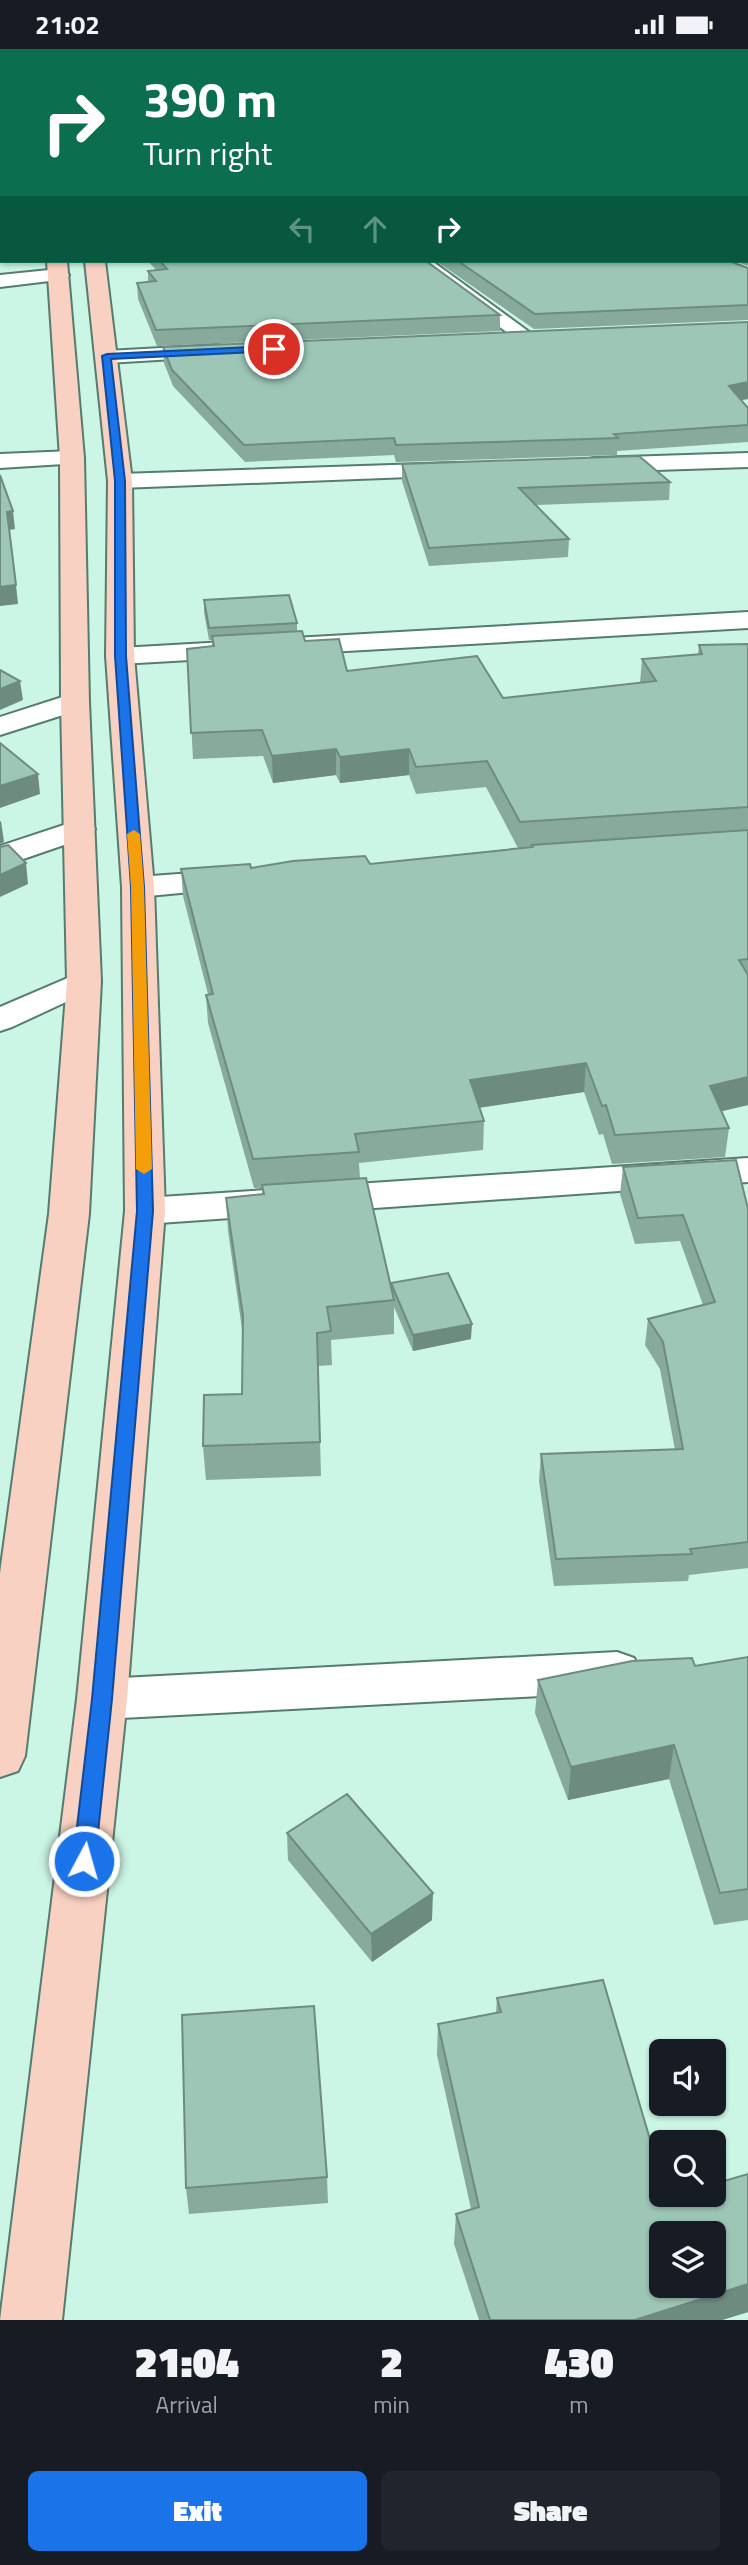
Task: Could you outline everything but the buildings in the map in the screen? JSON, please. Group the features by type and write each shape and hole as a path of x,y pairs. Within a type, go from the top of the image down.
{"main road":[{"path":"31,2320 102,1699 145,1211 138,887 120,656 120,481 107,356 70,266"},
{"path":"0,1756 4,1699 69,1214 84,981 75,702 70,266"}],"street":[{"path":"423,263 526,337"},
{"path":"0,281 70,266"},
{"path":"498,338 554,336"},
{"path":"107,356 232,351"},
{"path":"0,461 72,458"},
{"path":"567,466 748,460"},
{"path":"120,481 483,469"},
{"path":"120,656 748,620"},
{"path":"0,726 75,702"},
{"path":"0,857 79,829"},
{"path":"138,887 262,878"},
{"path":"0,1020 84,981"},
{"path":"145,1211 748,1170"},
{"path":"102,1699 666,1669"}],"slow traffic":[{"path":"134,834 138,887 144,1169"}],"route":[{"path":"84,1861 102,1699 145,1211 138,887 120,656 120,481 107,356 274,349"}]}
